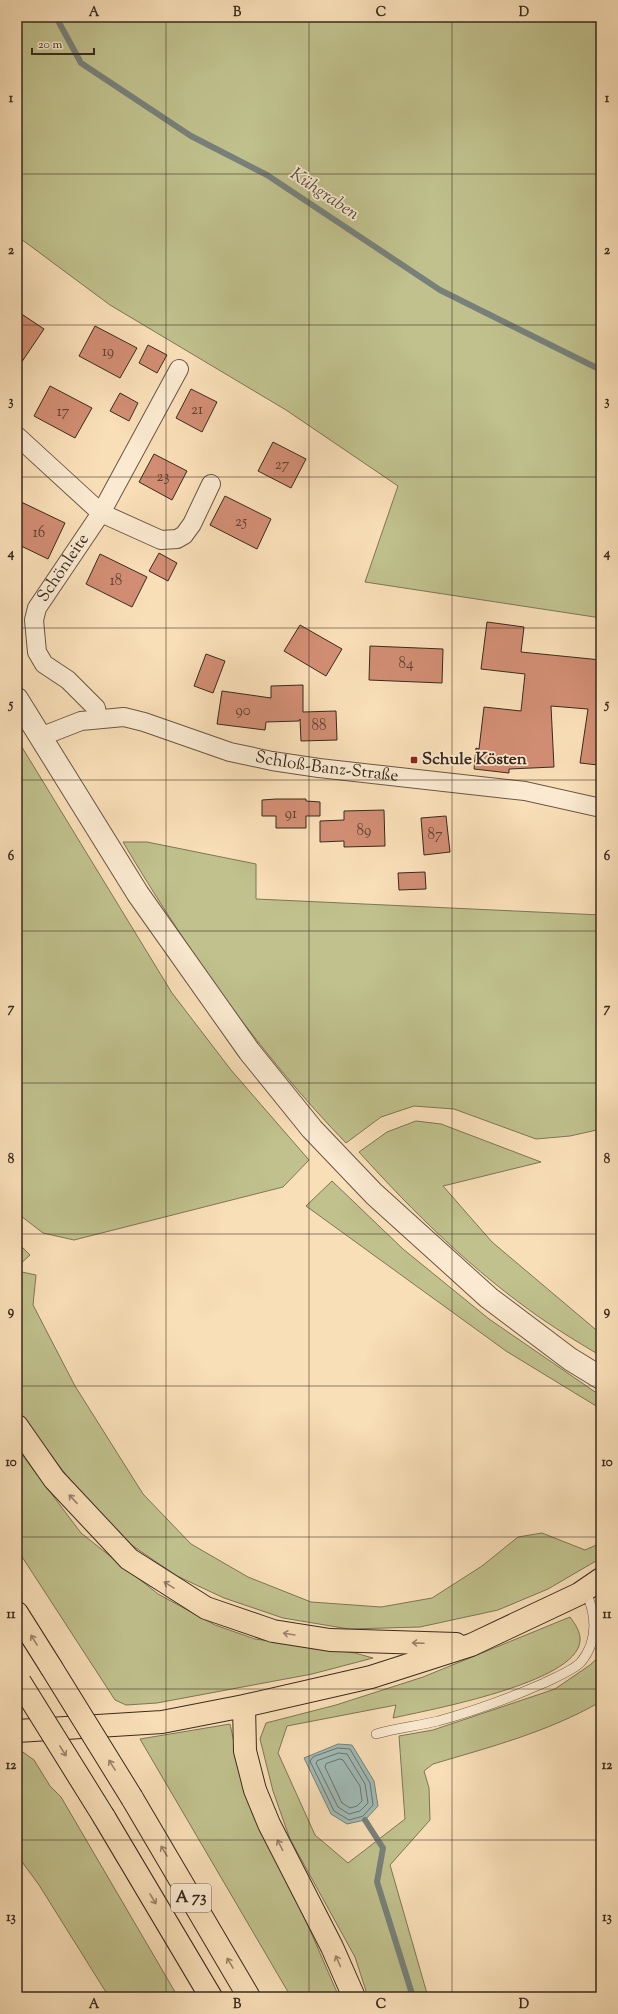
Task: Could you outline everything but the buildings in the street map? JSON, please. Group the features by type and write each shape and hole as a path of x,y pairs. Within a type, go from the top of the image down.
{"highway":[{"path":"17,1426 54,1479 129,1559 206,1608 273,1631 330,1640 471,1645"},
{"path":"17,1731 162,1722 244,1706 371,1677 471,1645 593,1584"},
{"name":"A 73","path":"17,1613 132,1798 249,1997"},
{"name":"A 73","path":"19,1679 104,1817 211,1997"},
{"path":"244,1706 245,1751 255,1790 269,1824 332,1947 354,1997"}],"street":[{"name":"Schönleite","path":"90,720 96,708 68,680 44,664 37,652 34,620 37,608 101,513 178,368"},
{"path":"17,436 101,513 161,540 178,539 184,535 192,524 211,484"},
{"path":"17,699 138,894 249,1052 312,1129 374,1194 489,1298 570,1359 601,1378"},
{"name":"Schloß-Banz-Straße","path":"40,737 90,720 124,717 144,722 230,752 272,761 525,791 601,808"}],"lane":[{"path":"376,1734 438,1721 513,1697 557,1677 581,1662 591,1644 595,1624 592,1604 593,1584"}],"green space":[{"path":"17,17 601,17 601,618 365,582 398,486 286,410 110,305 17,236"},
{"path":"17,739 172,993 231,1070 309,1160 283,1187 74,1240 43,1233 17,1213"},
{"path":"123,842 147,842 256,864 256,899 601,915 601,1129 570,1136 536,1139 454,1109 414,1106 381,1117 346,1143 314,1109 254,1037 199,961 147,882"},
{"path":"416,1121 441,1124 541,1162 443,1186 492,1242 601,1334 601,1356 542,1319 492,1282 423,1219 359,1152 387,1132"},
{"path":"332,1181 403,1249 489,1319 601,1396 601,1409 506,1351 306,1206"},
{"path":"17,1242 30,1255 17,1267"},
{"path":"17,1271 36,1275 33,1305 75,1386 143,1494 191,1544 248,1577 311,1602 381,1607 432,1598 482,1566 518,1537 542,1533 585,1550 601,1543 601,1558 548,1589 498,1610 420,1627 349,1629 283,1618 224,1598 177,1576 127,1542 78,1491 17,1409"},
{"path":"17,1448 81,1533 158,1594 215,1625 255,1639 355,1653 373,1658 312,1674 157,1703 126,1705 115,1700 17,1549"},
{"path":"570,1617 580,1634 580,1641 573,1656 554,1670 529,1682 467,1701 393,1718 396,1705 287,1726 278,1753 315,1835 348,1863 405,1819 399,1736 433,1730 555,1689 590,1665 601,1655 600,1702 560,1722 497,1745 433,1764 424,1771 429,1788 430,1820 390,1865 428,1997 368,1997 355,1957 290,1839 273,1791 260,1739 266,1723 336,1705 423,1677"},
{"path":"230,1724 238,1760 254,1816 290,1884 339,1997 291,1997 140,1739"},
{"path":"17,1750 20,1750 34,1760 50,1786 61,1797 178,1997 109,1997 39,1885 17,1855"}],"water":[{"path":"338,1744 352,1745 374,1781 378,1806 365,1820 347,1824 331,1814 304,1758"}],"waterway":[{"name":"Kühgraben","path":"56,17 81,63 191,136 267,175 440,290 601,370"},
{"path":"365,1820 383,1848 377,1882 413,1997"}],"place":[{"name":"Schule Kösten","path":"414,760"}]}
